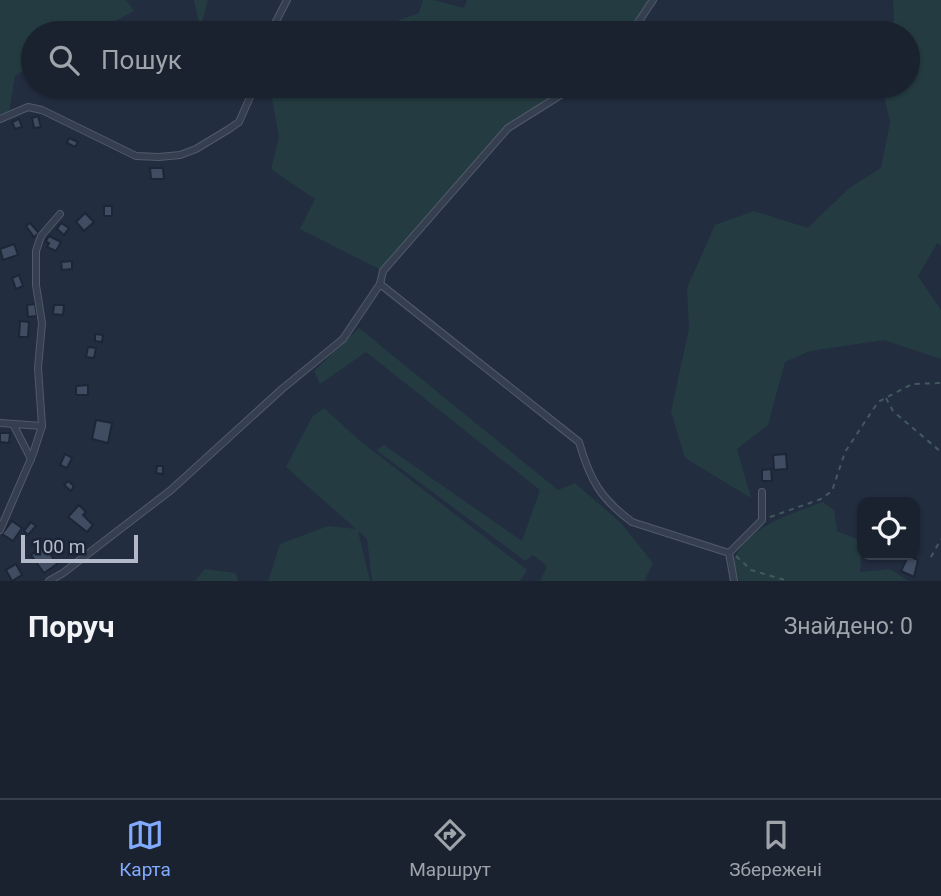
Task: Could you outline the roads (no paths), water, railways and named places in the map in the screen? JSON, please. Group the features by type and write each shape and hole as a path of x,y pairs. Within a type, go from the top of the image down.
{"street":[{"path":"276,21 287,0"},
{"path":"639,21 653,0"},
{"path":"0,119 28,107 42,110 136,156 170,156 197,149 239,122 250,98"},
{"path":"49,581 170,490 282,389 343,339 380,284 383,271 508,128 556,98"},
{"path":"0,530 32,459 42,426 38,368 42,323 36,285 36,251 41,236 60,214"},
{"path":"380,284 579,442 587,470 597,490 625,517 632,522 729,553"},
{"path":"0,423 42,426"},
{"path":"13,424 32,459"},
{"path":"729,553 762,520 762,492"},
{"path":"729,553 734,581"}]}
